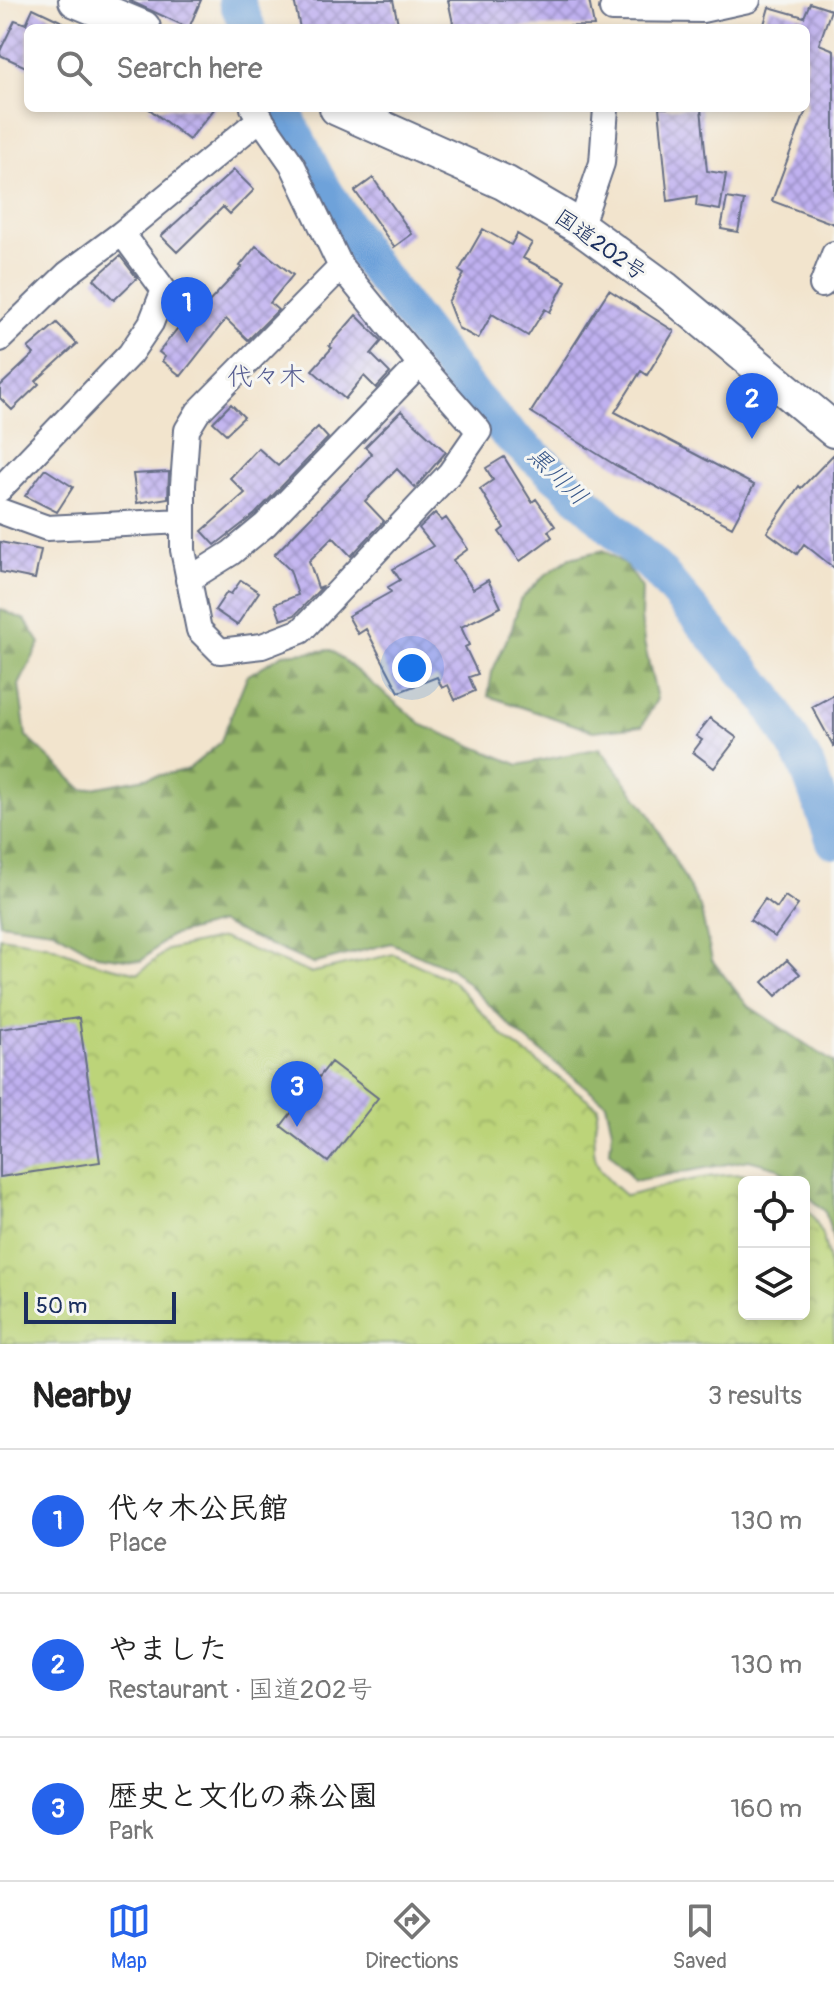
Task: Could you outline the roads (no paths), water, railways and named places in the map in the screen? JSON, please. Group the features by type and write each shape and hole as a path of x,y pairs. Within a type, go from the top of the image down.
{"highway":[{"path":"76,0 133,24"},
{"name":"国道202号","path":"346,112 505,183 580,227 665,289 834,430"}],"street":[{"path":"612,12 702,10 748,0"},
{"path":"580,227 602,163 606,112"},
{"path":"0,339 67,274 122,233 257,113 292,164 341,267 479,431 450,473 301,631 262,646 220,651 199,630 183,550 187,430 198,412 341,267"},
{"path":"0,489 130,354 151,323 164,290 122,233"},
{"path":"822,285 834,254"},
{"path":"188,580 231,553 265,525 420,364"},
{"path":"0,511 47,528 182,521"}],"waterway":[{"name":"黒川川","path":"236,0 246,24"},
{"name":"黒川川","path":"284,112 316,177 367,258 471,394 505,431 660,573 767,698 806,764 834,841"}],"place":[{"name":"代々木公民館","path":"187,343"},
{"name":"やました","path":"752,439"},
{"name":"歴史と文化の森公園","path":"297,1127"}],"district":[{"name":"代々木","path":"266,376"}]}
